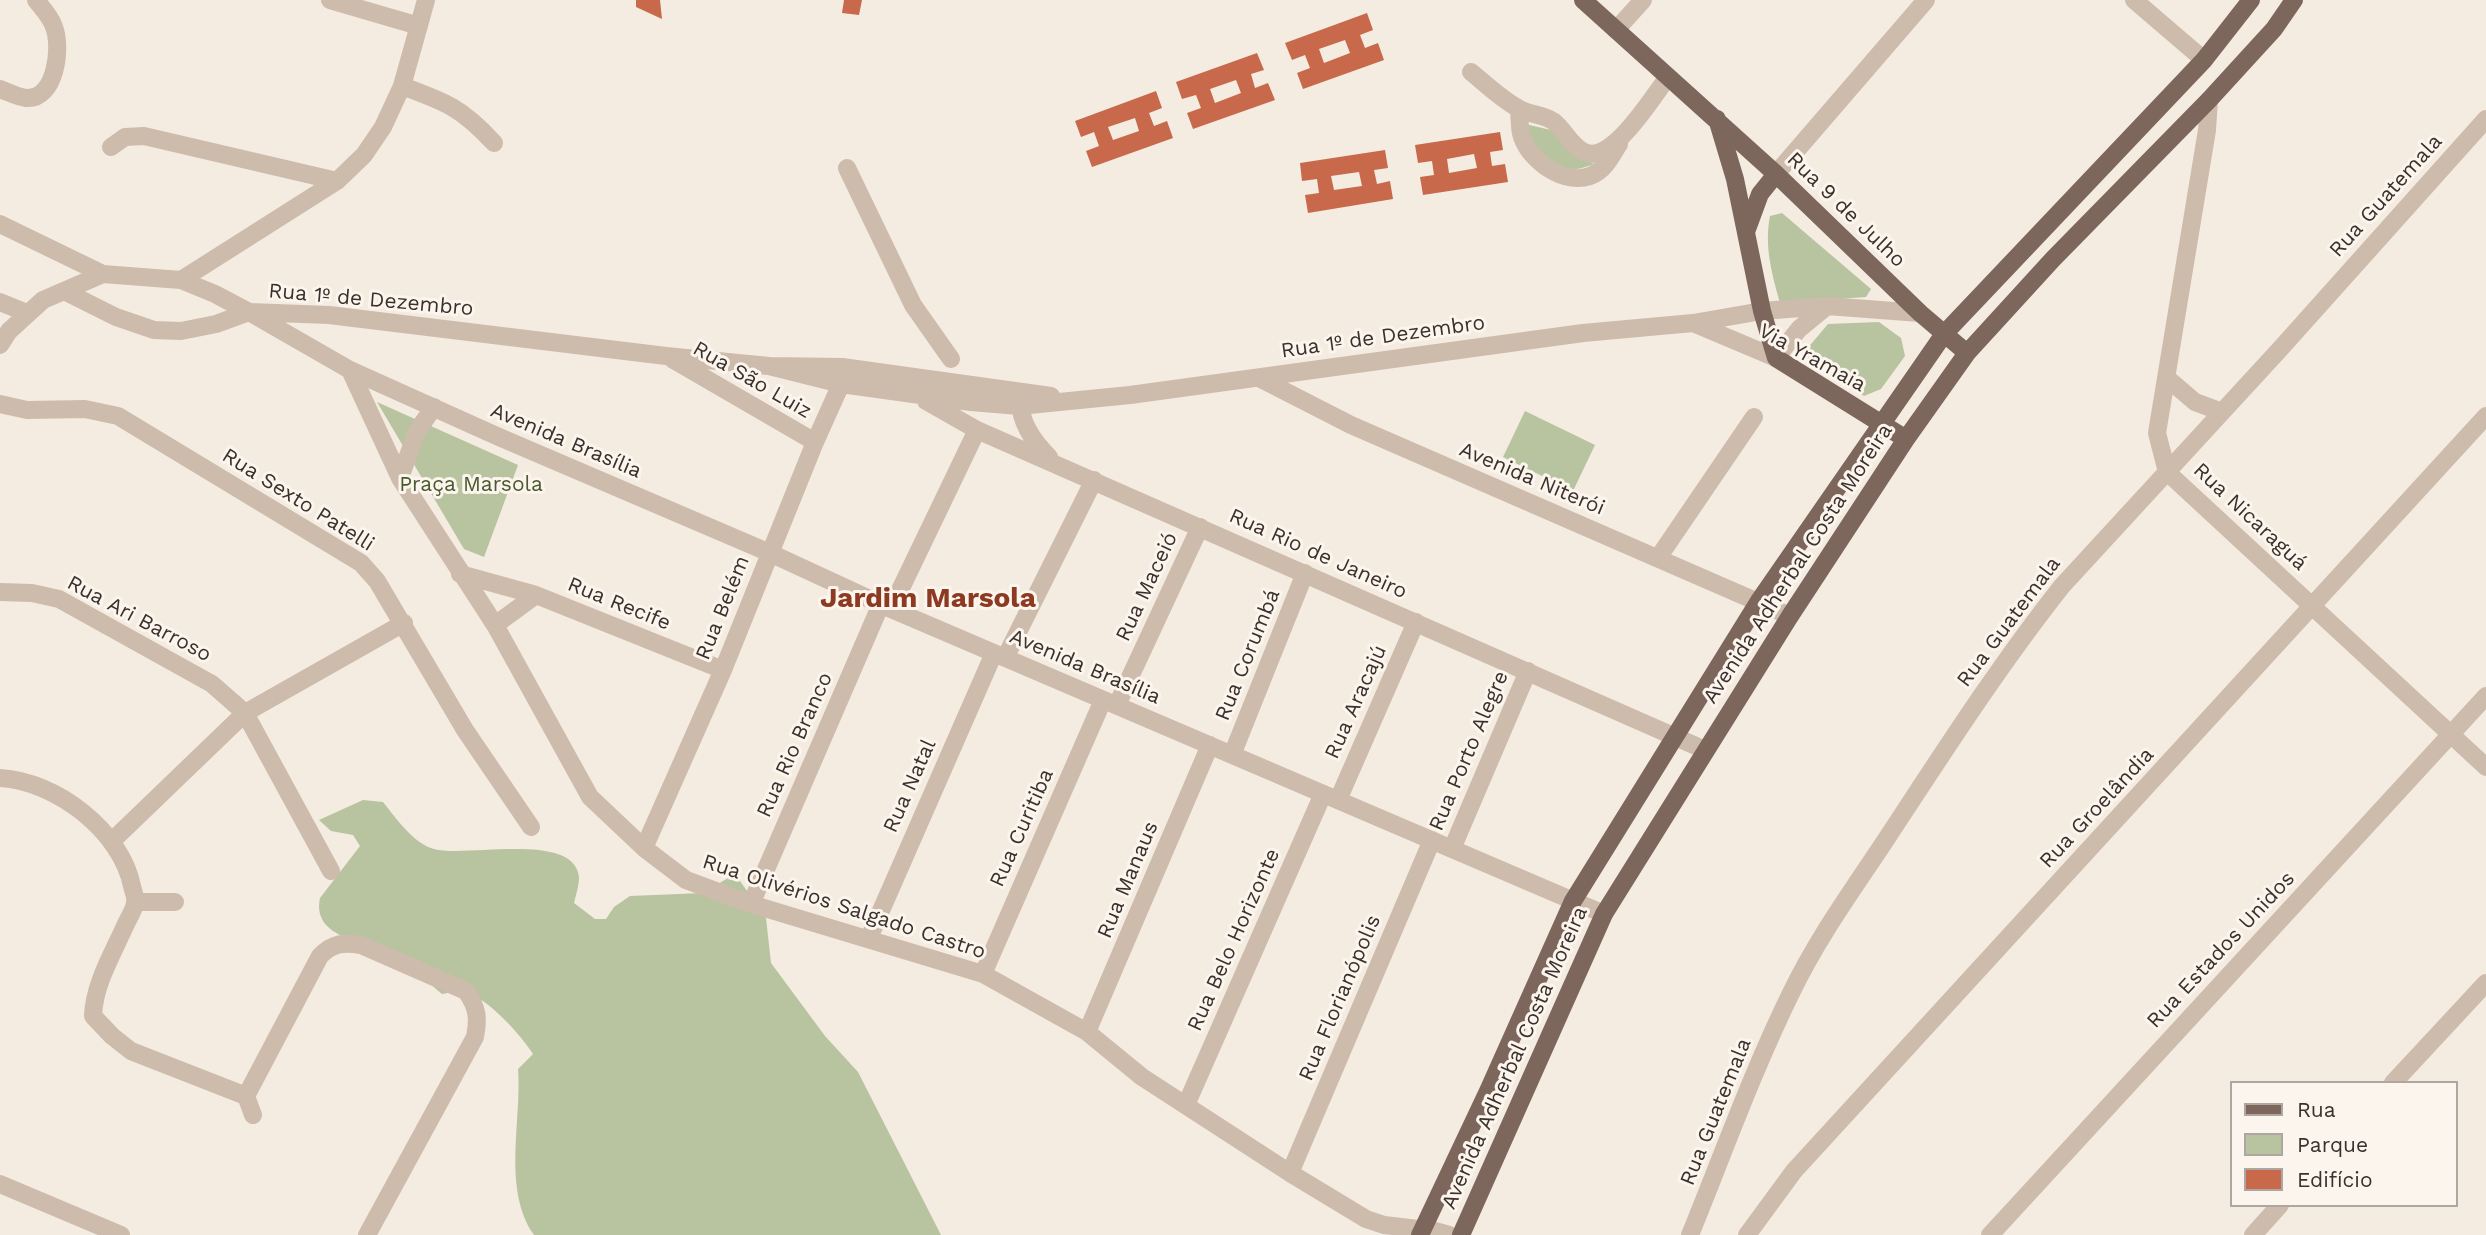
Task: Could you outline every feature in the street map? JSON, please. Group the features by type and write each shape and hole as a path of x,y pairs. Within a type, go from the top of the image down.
{"main road":[{"name":"Rua 9 de Julho","path":"1583,0 1717,119 1920,313 1967,353"},
{"name":"Avenida Adherbal Costa Moreira","path":"1421,1232 1573,901 1759,601 1944,334 2204,60 2251,0"},
{"name":"Avenida Adherbal Costa Moreira","path":"1461,1235 1604,914 1790,616 1906,439 1967,353 2053,258 2210,100 2274,29 2294,0"},
{"path":"1717,119 1735,179 1762,312 1776,358"},
{"path":"1745,232 1760,194 1776,174"},
{"name":"Via Yramaia","path":"1776,358 1906,439"}],"street":[{"path":"0,89 26,98 37,96 52,82 58,47 54,27 36,0"},
{"path":"330,0 419,26"},
{"path":"181,280 337,181 363,155 383,127 402,86 426,0"},
{"path":"1616,30 1643,0"},
{"path":"1776,174 1926,0"},
{"path":"2134,0 2204,60"},
{"path":"1471,72 1519,110 1551,120 1560,126 1572,143 1583,151 1592,154 1601,152 1622,138"},
{"path":"1519,110 1521,132 1528,148 1556,173 1586,178 1600,171 1668,77"},
{"path":"402,86 456,107 494,143"},
{"name":"Rua Nicaraguá","path":"2210,100 2157,433 2167,471 2486,766"},
{"name":"Rua Guatemala","path":"1690,1235 1770,1037 1793,988 1819,942 1964,720 2033,622 2062,586 2486,119"},
{"path":"111,147 125,137 144,136 337,181"},
{"path":"847,168 913,305 951,359"},
{"path":"0,225 103,274"},
{"path":"0,345 9,331 43,300 103,274"},
{"name":"Rua 1º de Dezembro","path":"103,274 181,280 249,312 358,318 769,366 842,367 899,376 1021,406"},
{"path":"66,292 116,317 154,330 181,331 216,324 249,312"},
{"path":"0,302 27,313"},
{"path":"1776,358 1798,329 1827,306"},
{"name":"Rua 1º de Dezembro","path":"769,366 841,384 1021,406 1259,378 1583,333 1693,323 1762,312 1827,306 1920,313"},
{"name":"Avenida Brasília","path":"249,312 350,370 770,553 886,607 1604,914"},
{"name":"Via Yramaia","path":"1693,323 1776,358"},
{"name":"Rua São Luiz","path":"666,356 815,442"},
{"name":"Rua Olivérios Salgado Castro","path":"350,370 400,478 495,625 590,797 644,848 686,880 751,904 983,974 1087,1032 1142,1077 1366,1219"},
{"path":"841,384 899,376"},
{"name":"Avenida Niterói","path":"1259,378 1351,425 1790,616"},
{"path":"2167,378 2195,402 2222,412"},
{"name":"Rua Belém","path":"644,848 723,670 841,384"},
{"name":"Rua Rio de Janeiro","path":"916,395 977,429 1705,750"},
{"name":"Rua Sexto Patelli","path":"0,404 27,410 85,409 118,416 361,563 377,581 465,730 531,827"},
{"path":"995,437 1006,434 1021,406"},
{"path":"1021,406 1028,432 1054,462"},
{"path":"400,478 417,432 434,407"},
{"name":"Rua Groelândia","path":"1747,1235 1794,1171 2486,416"},
{"path":"1658,558 1754,417"},
{"name":"Rua Rio Branco","path":"751,904 886,607 977,429"},
{"name":"Rua Natal","path":"869,938 1000,655 1094,480"},
{"name":"Rua Maceió","path":"1110,703 1200,527"},
{"name":"Rua Corumbá","path":"1233,755 1306,573"},
{"name":"Rua Recife","path":"460,574 536,595 723,670"},
{"name":"Rua Ari Barroso","path":"0,592 32,593 59,599 212,684 244,713 331,871"},
{"name":"Rua Recife","path":"495,625 536,595"},
{"name":"Rua Aracajú","path":"1330,797 1416,622"},
{"path":"112,841 244,713 404,624"},
{"name":"Rua Porto Alegre","path":"1452,849 1528,671"},
{"name":"Rua Estados Unidos","path":"1990,1235 2486,696"},
{"name":"Rua Curitiba","path":"983,974 1110,703"},
{"name":"Rua Manaus","path":"1087,1032 1210,745"},
{"path":"0,778 15,779 48,791 81,812 112,841 129,873 135,902 93,998 93,1016 131,1051 246,1096"},
{"name":"Rua Belo Horizonte","path":"1186,1105 1330,797"},
{"name":"Rua Florianópolis","path":"1290,1173 1432,840"},
{"path":"135,902 175,902"},
{"path":"253,1115 246,1096 320,956 331,945 346,942 361,945 466,991 475,1005 478,1020 475,1037 367,1235"},
{"path":"2395,1081 2486,983"},
{"path":"0,1184 121,1235"},
{"path":"2253,1235 2278,1207"},
{"path":"1366,1219 1384,1225 1449,1235"},
{"path":"1366,1219 1382,1235"}],"green space":[{"path":"1525,124 1551,130 1578,155 1594,164 1566,169 1552,162 1534,145"},
{"path":"1782,213 1871,289 1866,297 1780,303 1768,249 1768,227 1770,216"},
{"path":"1879,322 1901,338 1905,356 1881,389 1864,396 1801,356 1828,324"},
{"name":"Praça Marsola","path":"377,402 518,465 484,557 464,549"},
{"path":"1525,411 1595,445 1573,491 1503,457"},
{"path":"363,800 383,802 412,836 434,849 517,849 559,854 573,863 579,877 574,903 595,919 606,919 614,907 630,896 703,893 728,878 740,881 766,918 771,963 825,1036 858,1072 941,1235 534,1235 524,1217 516,1176 518,1069 533,1054 511,1027 482,1001 460,991 442,994 395,955 333,931 324,922 320,912 320,898 360,846 353,835 331,831 319,820"}],"building":[{"path":"636,0 660,0 662,19 636,7"},
{"path":"844,0 862,0 859,15 842,13"},
{"path":"1367,13 1373,30 1360,35 1365,48 1378,43 1384,60 1303,89 1297,73 1310,68 1305,55 1292,60 1285,43","holes":["1345,40 1350,53 1324,63 1319,49"]},
{"path":"1257,53 1264,70 1251,74 1255,88 1268,83 1275,100 1193,129 1187,113 1201,108 1196,95 1182,99 1176,82","holes":["1236,80 1241,93 1215,103 1210,89"]},
{"path":"1156,91 1162,108 1149,113 1154,126 1167,121 1173,138 1092,167 1086,151 1099,146 1094,132 1081,137 1075,121","holes":["1135,118 1139,131 1113,140 1108,127"]},
{"path":"1500,132 1503,150 1490,152 1492,166 1505,164 1508,182 1423,195 1420,177 1434,175 1432,161 1418,163 1415,145","holes":["1474,154 1477,168 1449,173 1447,159"]},
{"path":"1385,150 1388,168 1374,170 1377,184 1390,181 1393,199 1308,213 1305,195 1319,193 1317,179 1302,181 1300,163","holes":["1359,172 1362,186 1334,190 1331,176"]}],"district":[{"name":"Jardim Marsola","path":"928,599"}]}
